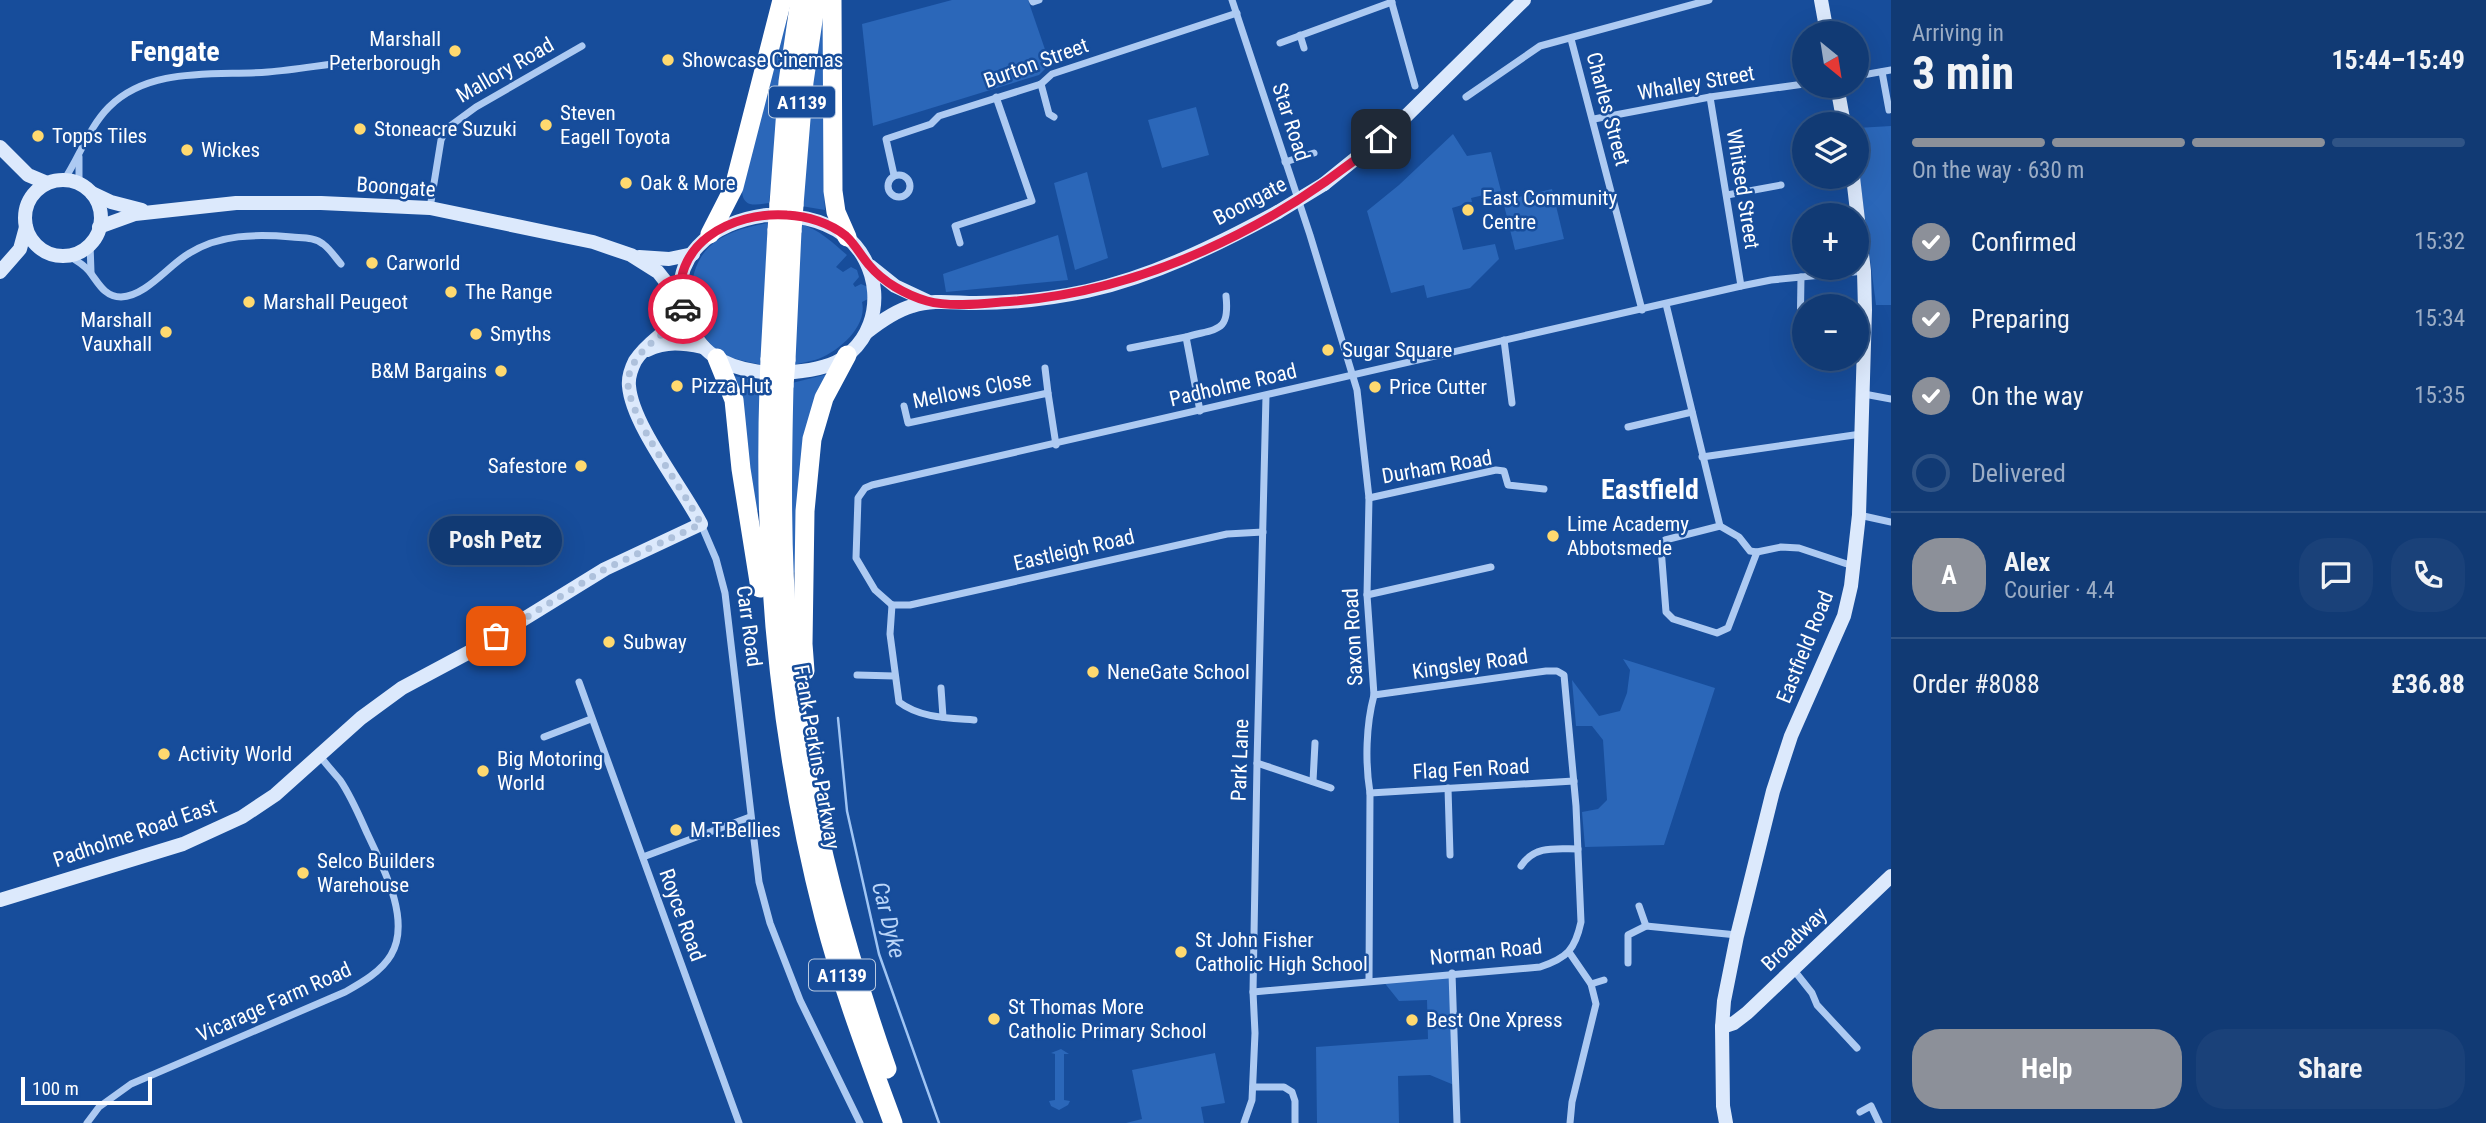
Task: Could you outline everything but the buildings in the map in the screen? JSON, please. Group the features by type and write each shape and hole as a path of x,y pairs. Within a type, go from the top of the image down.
{"highway":[{"name":"A1139","path":"710,234 734,187 782,0"},
{"name":"A1139","path":"786,205 788,82 800,0"},
{"name":"A1139","path":"786,205 816,0"},
{"name":"A1139","path":"832,0 833,191 836,212 847,237"},
{"name":"Frank Perkins Parkway","path":"786,205 777,386 782,479 780,585 810,789 832,886 859,987 906,1123"},
{"name":"A1139","path":"710,353 734,400 741,470 780,585"},
{"name":"A1139","path":"780,585 804,511 812,439 824,398 847,355"},
{"name":"Frank Perkins Parkway","path":"780,585 766,633 778,667 787,738 803,825 825,919 892,1123"}],"street":[{"path":"1032,0 1039,0"},
{"name":"Star Road","path":"1233,0 1353,376"},
{"name":"Boongate","path":"866,332 900,310 930,302 1040,299 1108,285 1183,259 1278,212 1324,184 1396,126 1524,0"},
{"path":"1466,97 1540,46 1709,0"},
{"path":"1821,0 1825,21"},
{"path":"1280,43 1391,1 1415,86"},
{"name":"Burton Street","path":"894,175 886,139 931,124 939,116 1041,84 1052,75 1237,13"},
{"path":"1300,35 1304,48"},
{"name":"Charles Street","path":"1571,39 1642,310"},
{"name":"Mallory Road","path":"430,208 441,140 446,129 476,107 582,46"},
{"path":"64,180 90,133 111,104 130,90 151,81 173,76 270,72 348,62"},
{"path":"1869,74 1891,70"},
{"path":"1882,72 1889,110"},
{"path":"1041,84 1049,114 1054,117"},
{"name":"Whalley Street","path":"1594,119 1710,97 1792,86"},
{"path":"996,97 1032,201"},
{"name":"Whitsed Street","path":"1710,97 1741,286"},
{"path":"0,147 27,175 47,183"},
{"path":"1285,162 1314,153"},
{"path":"68,256 80,252 90,244 99,227 100,209 85,188 79,156"},
{"path":"0,272 20,249 26,227 27,175"},
{"path":"27,205 38,188 47,183 64,180 85,188"},
{"path":"1727,195 1781,185"},
{"name":"Boongate","path":"85,188 132,208 153,211"},
{"path":"960,243 955,226 1042,200"},
{"name":"Boongate","path":"99,227 122,217 153,211 236,203 321,202 430,208 593,242 631,255 653,259 692,254"},
{"path":"643,352 662,343 676,342 743,368 781,373 823,367 847,355 866,332 873,309 874,293 869,265 847,237 817,221 787,215 740,219 710,234 692,254 682,281 682,306 690,327 710,353"},
{"path":"26,227 37,246 46,252"},
{"path":"14,259 35,252 68,256 80,262 97,284 112,295 131,295 140,291 176,261 202,246 230,238 263,235 309,238 322,243 341,264"},
{"path":"90,244 91,273"},
{"name":"Boongate","path":"631,255 658,272 682,306"},
{"name":"Boongate","path":"869,265 895,286 930,302"},
{"name":"Padholme Road","path":"892,605 874,590 856,558 860,493 872,485 1741,286 1792,278"},
{"name":"Eastfield Road","path":"1726,1123 1723,1106 1722,1027 1724,1001 1737,936 1773,792 1791,736 1844,616 1853,566 1859,515 1864,394 1864,280"},
{"path":"1130,348 1218,328 1225,323 1228,315 1226,296"},
{"path":"1667,304 1720,526"},
{"name":"Carr Road","path":"682,306 671,327 650,341 629,374 631,399 644,428 701,524 716,559 726,593 759,882 770,923 800,1000 860,1123"},
{"path":"1186,337 1200,411"},
{"path":"1504,340 1512,403"},
{"path":"1045,368 1048,393"},
{"name":"Saxon Road","path":"1353,376 1369,498 1367,594 1374,695 1369,723 1367,776 1370,793 1370,980"},
{"name":"Mellows Close","path":"904,406 908,423 1048,393 1056,444"},
{"path":"1864,394 1891,399"},
{"name":"Park Lane","path":"1244,1123 1252,1100 1255,1033 1253,992 1266,396"},
{"path":"1628,427 1692,412"},
{"path":"1702,457 1862,434"},
{"path":"1799,443 1801,452"},
{"name":"Durham Road","path":"1369,498 1496,470 1504,471 1508,485 1544,489"},
{"path":"1859,515 1891,522"},
{"name":"Padholme Road East","path":"0,900 172,847 213,832 242,817 275,795 361,718 402,688 475,649 605,569 701,524"},
{"path":"1757,552 1728,628 1717,633 1673,620 1666,612 1661,548 1665,540 1720,526 1739,537 1750,551 1799,548 1853,566"},
{"name":"Eastleigh Road","path":"892,605 910,605 1227,534 1263,533"},
{"path":"1367,594 1491,567"},
{"path":"892,605 890,634 899,702 910,710 974,720"},
{"name":"Kingsley Road","path":"1374,695 1546,671 1559,671 1565,680"},
{"path":"857,676 894,676"},
{"name":"Norman Road","path":"1253,992 1540,967 1558,961 1569,952 1577,940 1581,922 1574,781 1565,680"},
{"name":"Royce Road","path":"579,682 739,1123"},
{"path":"941,688 943,717"},
{"path":"544,737 591,719"},
{"path":"1313,782 1315,743"},
{"name":"Vicarage Farm Road","path":"87,1123 99,1107 131,1084 345,992 369,977 391,955 397,938 398,919 386,874 353,802 319,755"},
{"path":"1257,763 1331,788"},
{"name":"Flag Fen Road","path":"1370,793 1574,781"},
{"path":"1448,788 1450,855"},
{"path":"643,857 750,817"},
{"path":"1521,866 1527,858 1541,849 1578,849"},
{"name":"Broadway","path":"1722,1027 1741,1018 1891,878"},
{"path":"1639,906 1646,926"},
{"path":"1628,962 1628,935 1646,926 1737,936"},
{"path":"1569,952 1591,984 1596,1004 1592,1031 1572,1101 1570,1123"},
{"path":"1793,970 1812,993 1817,1005 1857,1048"},
{"path":"1452,974 1457,1123"},
{"path":"1591,984 1604,979"},
{"path":"1253,1087 1284,1087 1292,1092 1295,1101 1295,1123"},
{"path":"1860,1112 1871,1107 1877,1099"},
{"path":"1871,1107 1879,1123"}],"shaded area":[{"path":"952,0 1028,0 1050,64 1039,75 873,126 862,24"},
{"path":"818,19 825,19 825,210 801,206"},
{"path":"783,21 790,22 769,203 751,204 747,203 742,191"},
{"path":"1196,107 1209,155 1162,168 1148,120"},
{"path":"1891,126 1891,305 1876,305 1869,250 1869,203 1863,203 1861,189 1869,189 1869,127"},
{"path":"1453,134 1467,156 1491,152 1501,191 1471,198 1472,202 1452,208 1463,250 1495,244 1499,259 1470,288 1427,298 1424,285 1391,293 1367,211"},
{"path":"1087,172 1108,258 1075,270 1054,183"},
{"path":"1552,189 1564,239 1515,250 1503,201"},
{"path":"768,223 761,365 729,357 709,342 695,316 692,287 694,272 709,247 729,234"},
{"path":"800,224 820,233 847,255 836,267 843,272 851,267 857,270 859,277 853,284 855,287 861,284 868,287 868,299 862,302 860,321 849,338 824,357 793,365"},
{"path":"1058,235 1068,280 946,292 943,274"},
{"path":"828,374 797,572 791,573 792,383"},
{"path":"734,376 760,381 762,510 755,511"},
{"path":"1623,659 1715,688 1664,845 1585,847 1582,812 1598,809 1607,800 1603,740 1592,726 1576,726 1572,680 1599,716 1620,711 1627,693 1630,670"},
{"path":"1450,975 1454,1085 1430,1075 1398,1076 1399,1123 1317,1123 1316,1047 1428,1039 1427,1000 1399,1001 1383,981"},
{"path":"1061,1049 1069,1054 1064,1054 1064,1100 1070,1101 1059,1110 1051,1106 1049,1101 1055,1100 1055,1054 1051,1053"},
{"path":"1215,1053 1225,1103 1201,1107 1204,1123 1126,1123 1142,1119 1132,1070"}],"waterway":[{"name":"Car Dyke","path":"838,718 847,811 879,954 939,1123"}],"way so far":[{"path":"496,636 605,569 701,524 639,420 631,399 628,379 636,359 650,341 671,327 683,309"}],"place":[{"name":"Marshall Peterborough","path":"455,51"},
{"name":"Showcase Cinemas","path":"668,60"},
{"name":"Steven Eagell Toyota","path":"546,125"},
{"name":"Stoneacre Suzuki","path":"360,129"},
{"name":"Topps Tiles","path":"38,136"},
{"name":"Wickes","path":"187,150"},
{"name":"Oak & More","path":"626,183"},
{"name":"East Community Centre","path":"1468,210"},
{"name":"Carworld","path":"372,263"},
{"name":"The Range","path":"451,292"},
{"name":"Marshall Peugeot","path":"249,302"},
{"name":"Marshall Vauxhall","path":"166,332"},
{"name":"Smyths","path":"476,334"},
{"name":"Sugar Square","path":"1328,350"},
{"name":"B&M Bargains","path":"501,371"},
{"name":"Pizza Hut","path":"677,386"},
{"name":"Price Cutter","path":"1375,387"},
{"name":"Safestore","path":"581,466"},
{"name":"Lime Academy Abbotsmede","path":"1553,536"},
{"name":"Posh Petz","path":"496,636"},
{"name":"Subway","path":"609,642"},
{"name":"NeneGate School","path":"1093,672"},
{"name":"Activity World","path":"164,754"},
{"name":"Big Motoring World","path":"483,771"},
{"name":"M.T.Bellies","path":"676,830"},
{"name":"Selco Builders Warehouse","path":"303,873"},
{"name":"St John Fisher Catholic High School","path":"1181,952"},
{"name":"St Thomas More Catholic Primary School","path":"994,1019"},
{"name":"Best One Xpress","path":"1412,1020"}],"district":[{"name":"Fengate","path":"175,51"},
{"name":"Eastfield","path":"1650,489"}],"route":[{"path":"683,309 681,292 685,269 702,241 727,224 768,215 804,217 830,226 847,237 880,275 895,286 930,302 1014,302 1067,295 1157,270 1231,236 1324,184 1381,139"}]}
